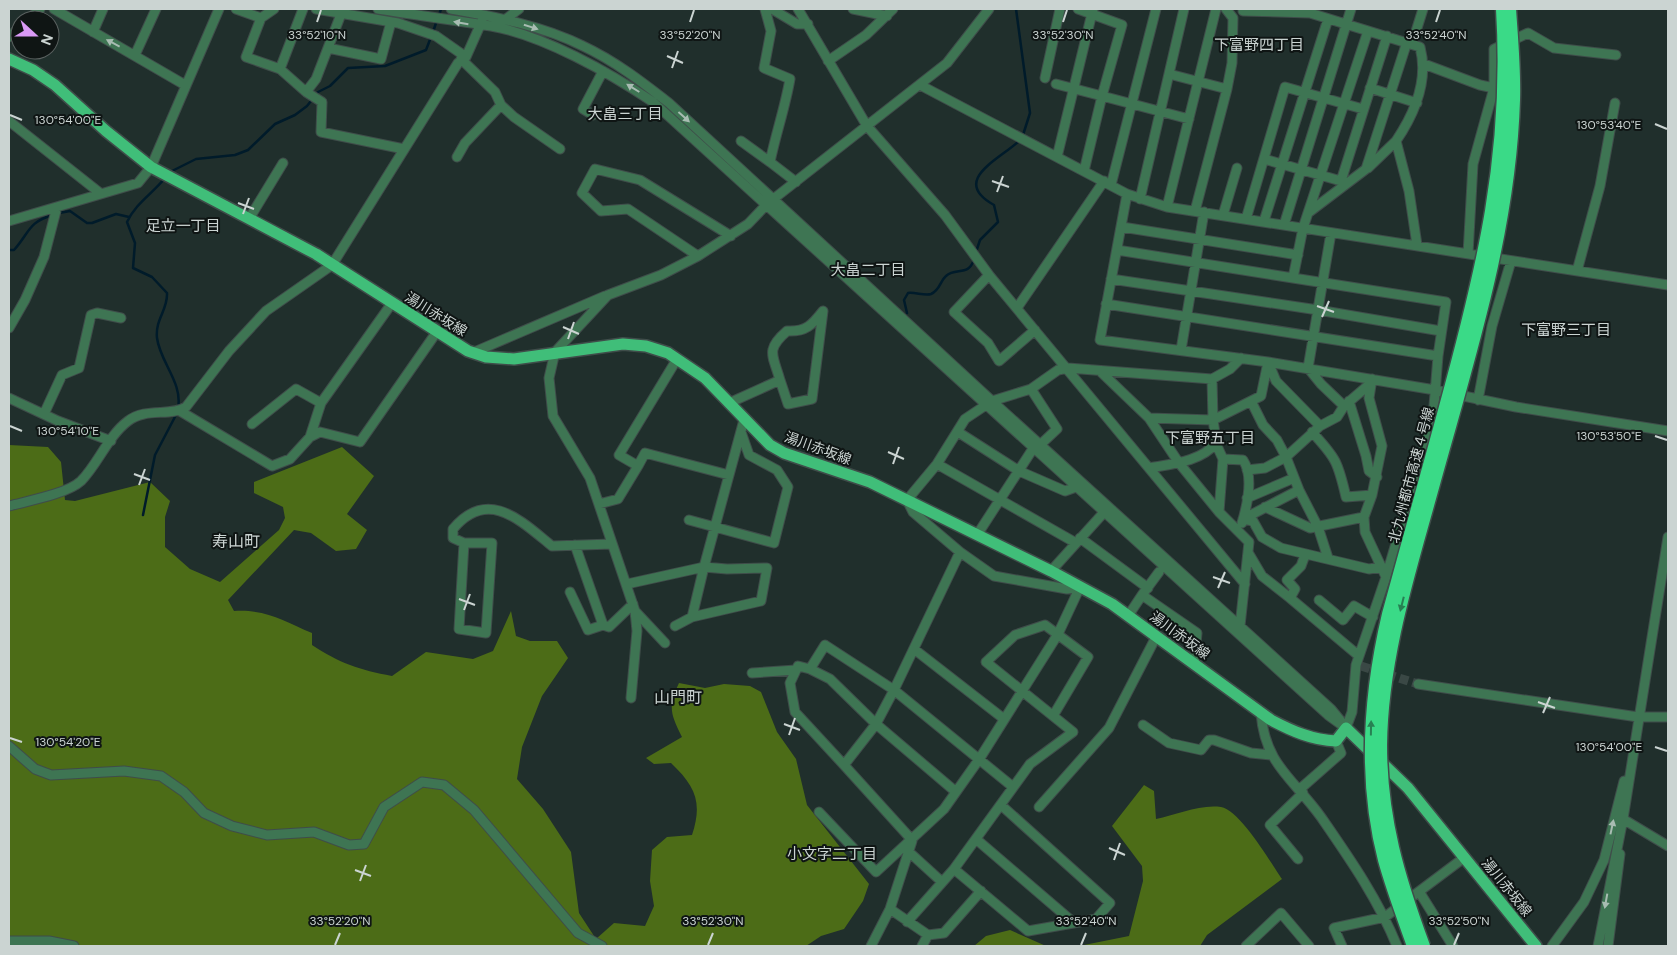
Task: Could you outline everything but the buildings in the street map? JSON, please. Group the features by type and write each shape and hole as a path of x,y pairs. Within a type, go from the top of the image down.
{"highway":[{"name":"北九州都市高速４号線","path":"1414,946 1384,858 1376,818 1371,745 1374,690 1388,614 1475,295 1489,230 1500,155 1504,100 1502,9"},
{"name":"北九州都市高速４号線","path":"1424,946 1393,856 1386,817 1381,746 1385,682 1399,612 1469,357 1498,234 1505,193 1514,102 1510,9"}],"main road":[{"name":"湯川赤坂線","path":"9,59 33,70 55,85 106,131 155,170 316,254 436,333 472,353 486,357 514,359 555,352 631,345 646,346 677,359 705,378 770,445 784,453 870,482 1052,571 1112,604 1261,713 1296,733 1321,741 1336,741"},
{"name":"湯川赤坂線","path":"1346,728 1408,788 1536,946"},
{"path":"1336,741 1346,728"}],"street":[{"path":"54,9 185,85"},
{"path":"93,32 103,9"},
{"path":"135,55 156,9"},
{"path":"9,221 138,183 155,170 185,85 219,9"},
{"path":"236,9 261,18"},
{"path":"274,9 261,18 246,57 280,69 308,93 322,102 321,132 404,149"},
{"path":"280,69 303,9"},
{"path":"316,9 342,11 391,22 431,35 464,58 495,92 501,105 514,117 560,149"},
{"path":"378,9 480,26 491,26 534,39 603,71 653,102 770,202"},
{"path":"451,9 484,11 582,45 632,74 675,109 770,202 989,403 1038,445 1328,715 1346,728"},
{"path":"506,19 519,9"},
{"path":"765,9 771,31 764,68 790,79 786,104 777,125 770,162"},
{"path":"772,9 797,24 808,24"},
{"path":"798,9 867,126 945,215 989,275 1068,368 1245,584"},
{"path":"852,9 890,12"},
{"path":"472,353 608,295 661,275 698,256 730,236 748,224 770,202 947,63 989,9"},
{"path":"1045,78 1060,9"},
{"path":"1078,9 1093,11 1122,25 1102,96 1084,172"},
{"path":"1017,308 1107,183 1132,104 1156,9"},
{"path":"1140,200 1184,9"},
{"path":"1167,207 1216,9"},
{"path":"1194,211 1227,90 1232,63 1233,18 1226,9"},
{"path":"1284,225 1351,9"},
{"path":"1366,170 1390,94 1423,9"},
{"path":"308,93 316,79 342,11"},
{"path":"177,411 197,394 229,351 266,311 332,265 404,149 464,58 480,26 484,11"},
{"path":"1057,157 1093,11"},
{"path":"1243,11 1310,13 1420,46 1424,64 1417,103 1412,117 1396,141 1366,170 1308,213"},
{"path":"828,62 866,36 890,12"},
{"path":"1264,222 1328,19"},
{"path":"328,48 381,59 391,22"},
{"path":"1293,278 1303,228 1368,31"},
{"path":"1468,254 1473,164 1494,88 1494,49 1528,33 1554,48 1616,56"},
{"path":"1264,159 1341,181 1386,36"},
{"path":"1424,64 1480,86 1494,88"},
{"path":"593,115 583,108 603,71"},
{"path":"1169,74 1227,90"},
{"path":"1056,84 1189,119"},
{"path":"920,85 1140,200 1167,207 1668,285"},
{"path":"1246,219 1285,87 1363,109"},
{"path":"1370,88 1417,103"},
{"path":"1577,271 1600,186 1615,103"},
{"path":"458,157 465,143 501,105"},
{"path":"9,120 100,193"},
{"path":"742,141 796,182"},
{"path":"1396,141 1408,190 1417,245"},
{"path":"250,219 283,163"},
{"path":"1224,215 1237,168"},
{"path":"698,256 628,209 601,212 582,193 595,169 640,180 730,236"},
{"path":"1128,194 1100,340 1308,368 1372,381 1435,390 1478,400 1668,431"},
{"path":"9,328 25,300 44,257 57,208"},
{"path":"1181,350 1204,212"},
{"path":"1122,227 1298,255"},
{"path":"1331,233 1308,368 1321,384 1347,404 1366,456 1368,471 1377,477"},
{"path":"1118,250 1322,284 1446,302 1438,356 1433,418 1359,662 1352,712 1346,728"},
{"path":"1478,400 1492,326 1511,261"},
{"path":"989,275 954,312 988,343 999,361 1035,330"},
{"path":"1112,279 1442,331"},
{"path":"608,295 555,352 549,378 553,416 590,478 634,608 637,631 631,698"},
{"path":"310,437 321,403 392,303"},
{"path":"1106,304 1438,356"},
{"path":"823,311 812,399 788,404 780,380 771,349 774,342 787,332 799,332 811,327 823,311"},
{"path":"44,414 62,375 78,368 91,315 97,313 121,318"},
{"path":"9,506 58,492 80,482 128,420 152,411 177,411 272,466 290,459 310,437 320,432 360,442 436,333"},
{"path":"1080,587 1067,589 994,576 960,552 913,512 907,500 937,464 965,419 989,403 1030,389 1058,370 1068,368 1100,372 1212,379 1230,369 1241,358"},
{"path":"638,466 620,455 677,359"},
{"path":"1150,418 1214,420 1261,396 1268,362"},
{"path":"1268,362 1276,381 1320,426"},
{"path":"1100,372 1150,418 1179,463 1219,512 1249,542 1240,626"},
{"path":"1212,379 1216,442 1223,459 1219,512"},
{"path":"729,403 780,380"},
{"path":"1247,470 1266,468 1286,457 1312,432 1337,416 1372,381"},
{"path":"1372,381 1369,398 1382,446 1377,477 1364,517 1365,532 1386,576"},
{"path":"252,424 296,389 321,403"},
{"path":"977,535 1038,445 1057,429 1030,389"},
{"path":"9,398 111,441"},
{"path":"1251,401 1263,426 1277,440 1286,457 1299,490 1318,526 1328,558"},
{"path":"692,617 744,420"},
{"path":"689,520 774,543 788,486 777,470 748,455 740,432"},
{"path":"958,432 1019,471 1066,491 1076,487"},
{"path":"1312,432 1332,454 1339,466 1346,497 1372,495"},
{"path":"1150,468 1179,463 1199,456 1216,442"},
{"path":"1038,445 1076,487 1106,509 1240,626 1331,709 1346,728"},
{"path":"599,504 618,499 645,453 729,475"},
{"path":"1223,459 1243,460 1247,470 1247,498 1239,531"},
{"path":"937,464 1078,540 1145,592 1197,633 1194,665"},
{"path":"1247,498 1294,478"},
{"path":"1243,519 1299,490"},
{"path":"1266,506 1310,528 1364,517"},
{"path":"1052,571 1106,509"},
{"path":"464,543 459,629 486,634 492,542 464,543 453,538 453,529 460,520 482,510 502,510 515,515 552,546 612,544"},
{"path":"1243,519 1253,521 1262,537 1281,548 1369,569 1382,567"},
{"path":"1608,946 1623,819 1668,537"},
{"path":"575,545 603,625"},
{"path":"844,765 876,724 960,552"},
{"path":"1249,554 1262,576 1290,598 1359,662"},
{"path":"1290,598 1295,589 1287,580 1301,566 1305,555"},
{"path":"627,584 704,567 727,570 768,568 761,601 692,617 675,626"},
{"path":"1128,616 1160,572"},
{"path":"819,812 876,872 944,809 980,758 1058,634 1080,587"},
{"path":"570,592 588,630 603,625 609,627 634,608"},
{"path":"1319,600 1343,620 1354,606 1373,616"},
{"path":"634,608 665,643"},
{"path":"907,922 954,869 1030,764 1073,732 1021,692 986,662 1014,635 1045,625 1088,657 1053,716"},
{"path":"1039,808 1109,728 1156,637"},
{"path":"810,669 825,645 894,690 980,758 1013,787"},
{"path":"914,649 1004,719"},
{"path":"912,840 796,712 790,683 798,666 810,669 830,679 876,724 956,792"},
{"path":"752,673 796,670"},
{"path":"1418,684 1638,717 1668,717"},
{"path":"1261,713 1263,730 1275,763 1301,791 1355,865 1385,917 1397,946"},
{"path":"1143,725 1170,743 1201,750 1209,740 1214,740 1251,752 1271,755"},
{"path":"1298,859 1270,825 1301,791 1341,753 1336,741"},
{"path":"9,746 35,769 51,775 124,771 161,776 184,792 204,813 232,826 267,835 314,832 349,845 364,844 384,807 422,782 444,785 474,810 578,933 602,946"},
{"path":"1552,946 1584,902 1598,873 1606,853 1617,803 1634,749"},
{"path":"954,869 1028,932 1096,919 1110,903 1001,805"},
{"path":"1623,819 1668,846"},
{"path":"1598,946 1623,819"},
{"path":"976,839 1074,923"},
{"path":"871,946 890,909 912,840"},
{"path":"908,851 942,882"},
{"path":"1342,946 1334,928 1385,917 1420,893 1464,857"},
{"path":"1598,873 1606,872 1610,879"},
{"path":"890,909 928,935 944,933 981,891"},
{"path":"1420,893 1453,946"},
{"path":"1249,945 1281,913 1309,946"},
{"path":"922,946 928,935"},
{"path":"9,941 48,941 74,946"}],"green space":[{"path":"9,445 48,447 61,462 65,500 75,501 150,482 170,501 165,517 165,547 190,569 220,582 279,530 285,518 283,507 254,493 254,482 342,447 374,476 347,514 367,530 356,549 336,551 311,533 294,530 228,600 234,611 265,614 312,633 312,645 341,661 392,676 426,652 473,659 493,651 511,611 516,636 530,641 557,641 568,658 542,696 522,747 517,779 543,809 571,852 579,913 596,939 614,923 645,926 654,906 650,881 652,850 667,837 692,835 697,804 691,787 671,763 654,764 646,758 682,737 672,710 673,698 679,683 705,688 724,684 750,686 761,692 777,732 796,759 807,805 869,884 863,901 844,929 821,936 806,946 9,946"},
{"path":"1144,785 1154,791 1156,819 1188,810 1213,806 1229,810 1246,827 1282,879 1207,935 1200,946 1079,946 1129,936 1143,881 1142,866 1112,826"},
{"path":"1010,930 1046,946 974,946 986,936"}],"waterway":[{"path":"439,15 441,9"},
{"path":"1016,9 1030,113 1023,135"},
{"path":"433,32 437,20"},
{"path":"170,172 196,159 235,155 248,150 275,124 295,115 307,106 318,92 330,86 348,68 385,66 426,50 431,37"},
{"path":"976,252 980,240 998,222 994,205 981,196 976,187 977,178 992,162 1020,140"},
{"path":"165,178 140,204 127,222 135,243 133,268 152,277 167,293 166,305 158,325 157,338 162,356 177,390 178,408"},
{"path":"59,213 70,211 87,223 116,214 129,217"},
{"path":"9,250 14,250 34,224 53,215"},
{"path":"907,313 904,300 908,293 931,294 946,276 950,273 966,270 972,265 974,259"},
{"path":"143,515 155,455 177,413"}],"tunnel":[{"path":"1361,666 1418,684"}],"district":[{"name":"下富野四丁目","path":"1259,45"},
{"name":"大畠三丁目","path":"625,114"},
{"name":"足立一丁目","path":"183,226"},
{"name":"大畠二丁目","path":"868,270"},
{"name":"下富野三丁目","path":"1566,330"},
{"name":"下富野五丁目","path":"1210,438"},
{"name":"寿山町","path":"236,541"},
{"name":"山門町","path":"678,697"},
{"name":"小文字二丁目","path":"832,854"}]}
